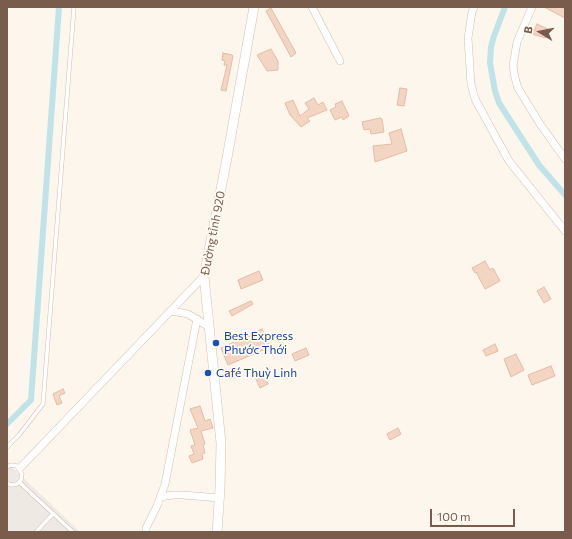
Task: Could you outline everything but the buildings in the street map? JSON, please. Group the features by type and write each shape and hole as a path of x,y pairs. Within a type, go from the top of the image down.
{"main road":[{"name":"Đường tỉnh 920","path":"217,532 220,498 221,443 204,276 254,7"}],"street":[{"path":"312,7 340,61"},
{"path":"474,7 468,38 471,84 475,99 509,161 565,230"},
{"path":"532,7 517,42 513,66 514,78 518,88 540,124 565,159"},
{"path":"20,468 204,276"},
{"path":"171,311 188,314 209,327"},
{"path":"146,532 146,528 165,484 197,319"},
{"path":"165,484 173,495"},
{"path":"160,497 173,495 220,498"}],"lane":[{"path":"7,447 19,436 43,404 74,7"},
{"path":"7,467 14,466 20,468 22,477 19,482 14,485 7,483"},
{"path":"19,482 73,532"},
{"path":"36,532 53,514"}],"shaded area":[{"path":"7,462 80,532 7,532"}],"waterway":[{"path":"7,424 31,400 59,7"},
{"path":"505,7 491,47 490,63 495,91 499,103 539,165 565,195"}],"place":[{"name":"Best Express Phước Thới","path":"216,343"},
{"name":"Café Thuỳ Linh","path":"208,373"}]}
